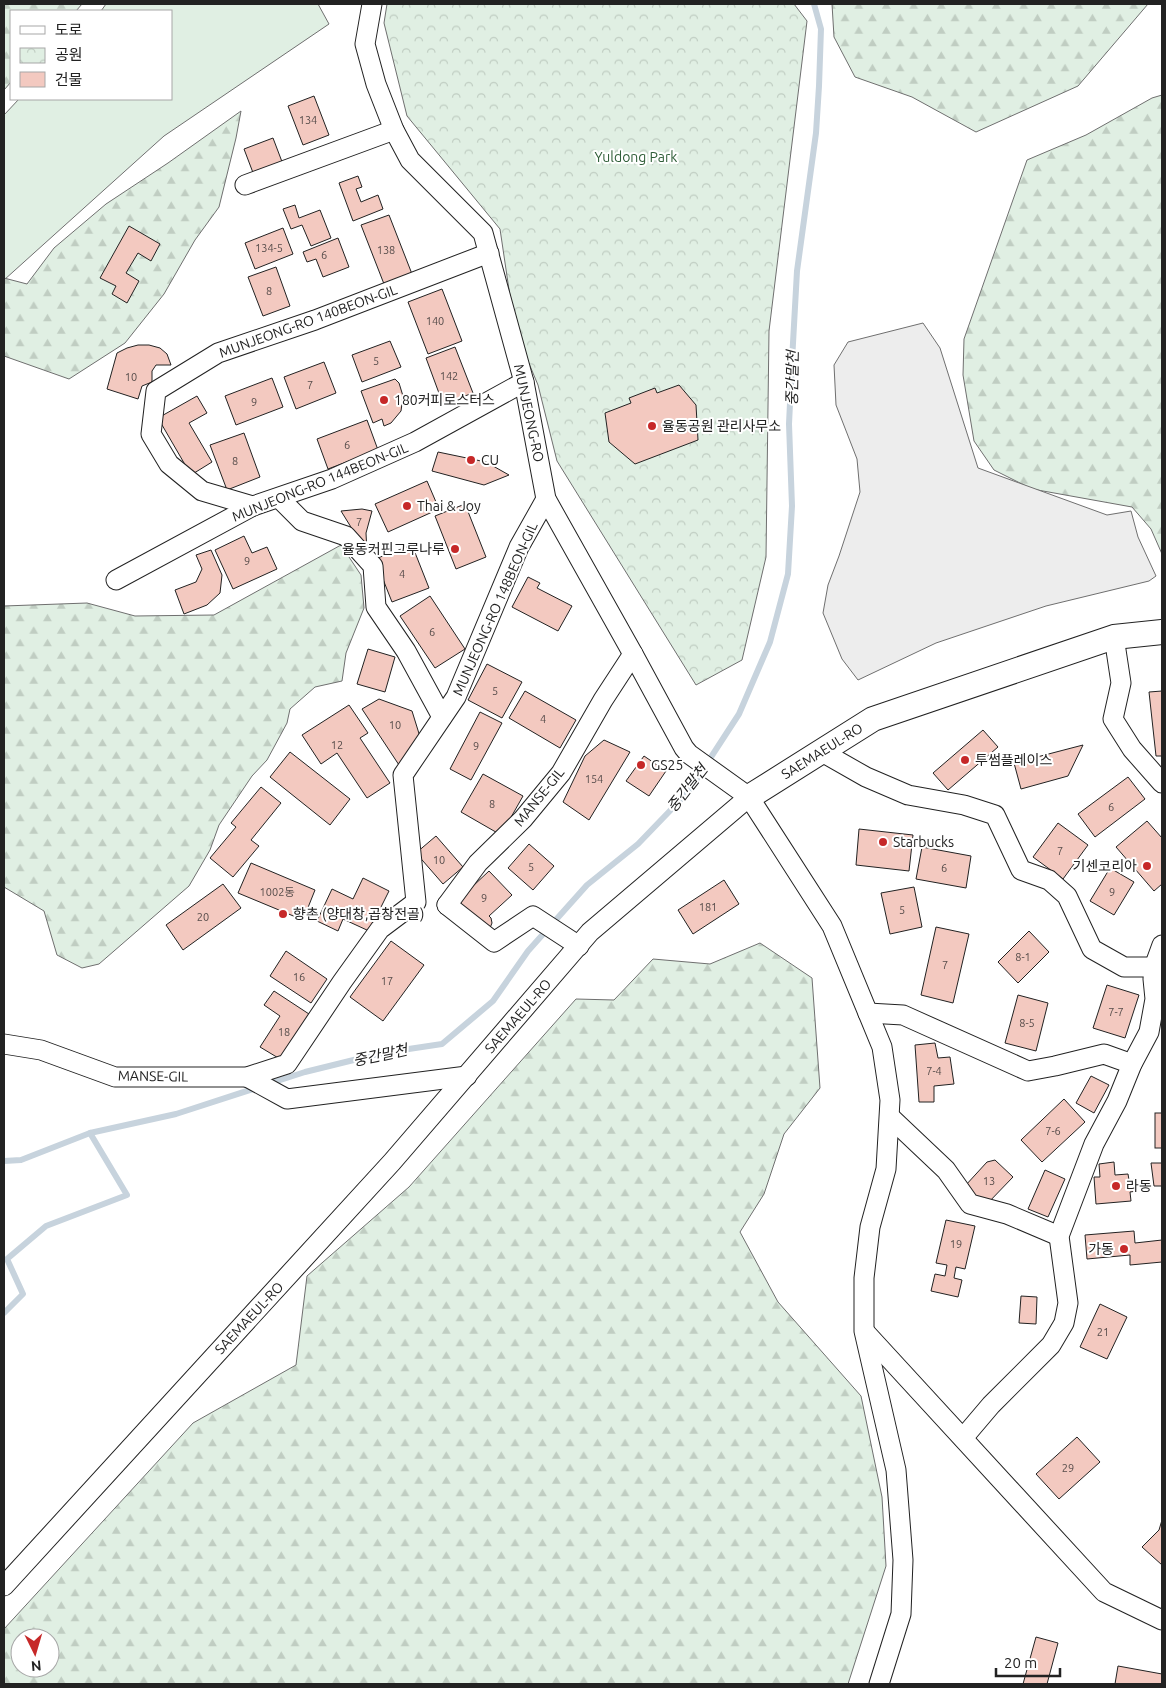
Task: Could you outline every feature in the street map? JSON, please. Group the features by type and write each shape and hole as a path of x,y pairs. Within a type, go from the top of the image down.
{"street":[{"name":"MUNJEONG-RO","path":"372,4 365,44 376,84 394,130 410,160 483,233 524,382 546,499 634,654 684,748 749,797"},
{"path":"245,185 394,130"},
{"name":"MUNJEONG-RO 140BEON-GIL","path":"253,506 202,491 169,464 151,434 156,391 218,353 315,320 489,253"},
{"name":"MUNJEONG-RO 144BEON-GIL","path":"116,580 253,506 332,479 415,442 524,382"},
{"name":"MUNJEONG-RO 148BEON-GIL","path":"279,498 302,521 346,536 373,566 376,607 406,651 442,717"},
{"name":"MUNJEONG-RO 148BEON-GIL","path":"416,902 403,776 456,697 520,547 546,499"},
{"name":"SAEMAEUL-RO","path":"4,1586 392,1162 590,932 749,797 873,719 1114,637 1162,632"},
{"path":"1114,637 1121,683 1113,719 1132,750 1162,783"},
{"name":"MANSE-GIL","path":"447,905 478,863 523,819 560,773 603,700 634,654"},
{"path":"822,752 866,777 908,795 964,805 995,815 1021,870 1049,880 1067,896 1092,949 1124,967 1154,967"},
{"path":"749,797 832,926 882,1047 890,1100 886,1169 870,1227 864,1278 864,1331 896,1470 903,1560 901,1614 879,1684"},
{"path":"248,1077 287,1064 380,929 416,902 447,905 494,942 533,916 578,946"},
{"path":"963,1438 991,1405 1051,1345 1064,1323 1068,1303 1059,1236 1094,1144 1117,1101 1132,1064 1149,1032 1155,999 1154,967 1162,945"},
{"path":"868,1013 903,1015 1028,1070 1055,1066 1104,1054 1132,1064"},
{"name":"MANSE-GIL","path":"4,1044 41,1050 115,1077 248,1077"},
{"path":"248,1077 287,1099 467,1076"},
{"path":"890,1117 946,1170 970,1204 1007,1214 1059,1236"},
{"path":"864,1331 1104,1592 1162,1620"}],"green space":[{"path":"4,4 82,4 77,10 10,10 10,83 4,90"},
{"path":"106,4 318,4 329,24 164,136 4,280 4,115 18,100 172,100 172,10 102,10"},
{"name":"Yuldong Park","path":"387,4 794,4 807,21 769,331 766,557 742,660 696,685 557,461 538,385 515,330 500,229 407,116 384,23"},
{"path":"832,4 1148,4 1078,86 976,132 912,97 855,77 834,37"},
{"path":"1162,95 1162,554 1151,529 1132,507 1032,489 994,470 974,441 963,375 964,339 1027,160 1086,135 1152,98"},
{"path":"241,111 219,207 195,240 164,294 125,343 69,379 4,356 4,278 27,284 54,248 106,204"},
{"path":"341,545 361,575 364,608 346,653 342,681 315,687 290,709 287,723 267,760 252,776 219,825 210,850 189,886 99,964 82,968 57,955 44,911 4,887 4,606 87,603 135,616 214,615"},
{"path":"760,943 812,978 820,1088 784,1134 764,1194 740,1232 778,1302 861,1396 882,1497 886,1566 848,1684 4,1684 4,1629 193,1423 296,1365 307,1276 409,1187 576,999 614,1000 653,959 710,964"}],"shaded area":[{"path":"923,323 940,348 978,468 1107,515 1131,511 1138,537 1156,576 1149,581 1046,606 936,643 858,680 842,659 823,613 828,585 860,492 857,459 836,405 834,365 848,342"}],"building":[{"path":"314,96 329,135 303,145 288,106"},
{"path":"273,138 284,167 255,178 244,149"},
{"path":"358,176 362,187 356,189 361,202 378,195 383,209 353,221 339,183"},
{"path":"295,205 299,218 320,210 331,238 311,246 302,225 291,229 283,209"},
{"path":"389,215 412,274 384,284 361,225"},
{"path":"129,226 160,244 151,261 138,253 126,273 139,281 127,303 112,294 116,286 100,278"},
{"path":"283,228 293,254 255,269 245,243"},
{"path":"338,238 349,267 323,277 316,259 307,262 303,252"},
{"path":"276,267 290,306 263,316 248,277"},
{"path":"442,289 462,341 428,354 408,302"},
{"path":"390,341 401,367 362,382 352,355"},
{"path":"138,345 160,348 167,354 171,365 156,365 152,371 152,382 142,386 138,399 107,389 117,353"},
{"path":"455,347 473,393 443,404 426,358"},
{"path":"324,362 336,393 296,409 284,377"},
{"path":"272,378 283,407 236,425 225,396"},
{"name":"180커피로스터스","path":"395,379 399,383 403,396 401,411 391,423 384,426 382,419 373,423 361,391"},
{"name":"율동공원 관리사무소","path":"679,385 696,405 698,440 635,464 609,442 605,413 631,403 629,398 655,388 657,393"},
{"path":"197,396 207,413 189,423 212,462 191,475 158,418"},
{"path":"367,420 378,450 328,469 317,439"},
{"path":"244,433 260,477 227,490 210,445"},
{"path":"438,452 486,462 509,475 484,485 432,471"},
{"name":"Thai & Joy","path":"427,481 439,509 388,532 375,504"},
{"path":"465,504 486,557 456,569 435,516"},
{"path":"362,509 372,511 366,533 367,553 341,511"},
{"path":"244,536 252,553 267,547 277,569 233,589 215,550"},
{"path":"412,545 429,588 392,602 375,559"},
{"path":"211,550 222,575 220,593 207,605 184,614 175,590 196,582 202,569 196,555"},
{"path":"528,577 540,583 537,588 572,606 558,631 512,607"},
{"path":"430,596 465,649 435,668 400,616"},
{"path":"368,649 395,657 385,692 357,684"},
{"path":"487,664 522,682 502,718 468,700"},
{"path":"525,691 576,720 560,748 509,718"},
{"path":"1162,691 1162,756 1156,756 1149,692"},
{"path":"379,699 412,711 421,740 399,765 362,709"},
{"path":"349,705 368,733 360,738 390,783 367,798 337,753 321,764 302,735"},
{"path":"480,712 502,723 471,780 450,769"},
{"name":"투썸플레이스","path":"983,730 998,747 948,790 933,773"},
{"path":"604,740 630,752 589,820 563,802 585,756"},
{"path":"1083,745 1068,776 1021,789 1014,763"},
{"path":"290,752 350,799 330,825 270,777"},
{"path":"644,756 666,771 649,796 626,781"},
{"path":"483,774 523,796 501,835 461,812"},
{"path":"1128,777 1145,799 1095,837 1078,814"},
{"path":"261,787 281,803 251,840 259,846 233,877 210,858 236,827 231,823"},
{"name":"기센코리아","path":"1147,821 1162,838 1162,884 1154,891 1116,847"},
{"path":"1058,823 1088,845 1063,879 1033,857"},
{"path":"859,829 913,835 909,871 856,865"},
{"path":"436,836 463,867 443,884 416,853"},
{"path":"529,844 554,866 533,890 508,868"},
{"path":"922,847 971,856 966,888 916,879"},
{"path":"251,863 315,890 303,920 238,893"},
{"path":"1110,868 1134,882 1114,915 1090,901"},
{"path":"489,871 512,895 489,916 492,923 490,928 456,902"},
{"path":"363,878 389,891 369,931 343,919 338,931 317,921 332,889 353,899"},
{"path":"724,880 739,904 693,934 678,910"},
{"path":"223,884 241,908 183,950 166,925"},
{"path":"914,887 922,927 890,934 881,893"},
{"path":"936,927 969,934 953,1003 921,995"},
{"path":"1029,931 1049,952 1018,983 998,962"},
{"path":"391,941 424,965 383,1021 350,997"},
{"path":"286,951 327,979 311,1003 270,976"},
{"path":"1107,985 1139,995 1125,1038 1093,1028"},
{"path":"274,991 309,1014 280,1059 260,1047 280,1016 264,1005"},
{"path":"1018,995 1048,1003 1036,1051 1005,1043"},
{"path":"935,1043 938,1058 950,1057 954,1084 934,1086 934,1102 919,1102 915,1045"},
{"path":"1091,1076 1109,1085 1094,1113 1076,1103"},
{"path":"1064,1099 1085,1122 1042,1162 1021,1140"},
{"path":"1155,1113 1162,1113 1162,1148 1155,1148"},
{"path":"995,1160 1013,1177 986,1205 965,1186 987,1162"},
{"name":"라동","path":"1114,1162 1115,1175 1128,1174 1129,1180 1136,1179 1137,1191 1130,1192 1131,1201 1096,1204 1094,1177 1100,1177 1099,1164"},
{"path":"1151,1163 1162,1163 1162,1186 1154,1186"},
{"path":"1045,1170 1065,1179 1048,1217 1028,1209"},
{"path":"946,1220 975,1226 965,1269 956,1267 954,1278 962,1280 958,1297 931,1291 935,1274 945,1276 947,1265 936,1263"},
{"name":"가동","path":"1134,1231 1135,1243 1162,1240 1162,1262 1130,1265 1130,1255 1087,1259 1085,1235"},
{"path":"1021,1296 1037,1297 1036,1324 1019,1323"},
{"path":"1100,1304 1127,1317 1107,1359 1080,1347"},
{"path":"1077,1437 1100,1462 1059,1499 1036,1474"},
{"path":"1162,1520 1162,1565 1142,1547 1159,1530"},
{"path":"1036,1637 1058,1643 1047,1684 1023,1684"},
{"path":"1118,1666 1162,1674 1162,1684 1115,1684"}],"waterway":[{"name":"중간말천","path":"268,1084 305,1072 382,1053 442,1044 493,1001 528,951 587,885 638,844 689,791 739,714 770,642 788,574 792,506 789,424 797,271 816,133 819,86 821,29 814,4"},
{"name":"중간말천","path":"4,1161 21,1160 90,1133 176,1114 259,1087"},
{"path":"4,1313 23,1294 7,1259 46,1226 127,1195 90,1133"}],"place":[{"name":"180커피로스터스","path":"384,400"},
{"name":"율동공원 관리사무소","path":"652,426"},
{"name":"CU","path":"471,460"},
{"name":"Thai & Joy","path":"407,506"},
{"name":"율동커핀그루나루","path":"455,549"},
{"name":"투썸플레이스","path":"965,760"},
{"name":"GS25","path":"641,765"},
{"name":"Starbucks","path":"883,842"},
{"name":"기센코리아","path":"1147,866"},
{"name":"향촌 (양대창,곱창전골)","path":"283,914"},
{"name":"라동","path":"1116,1186"},
{"name":"가동","path":"1124,1249"}]}
